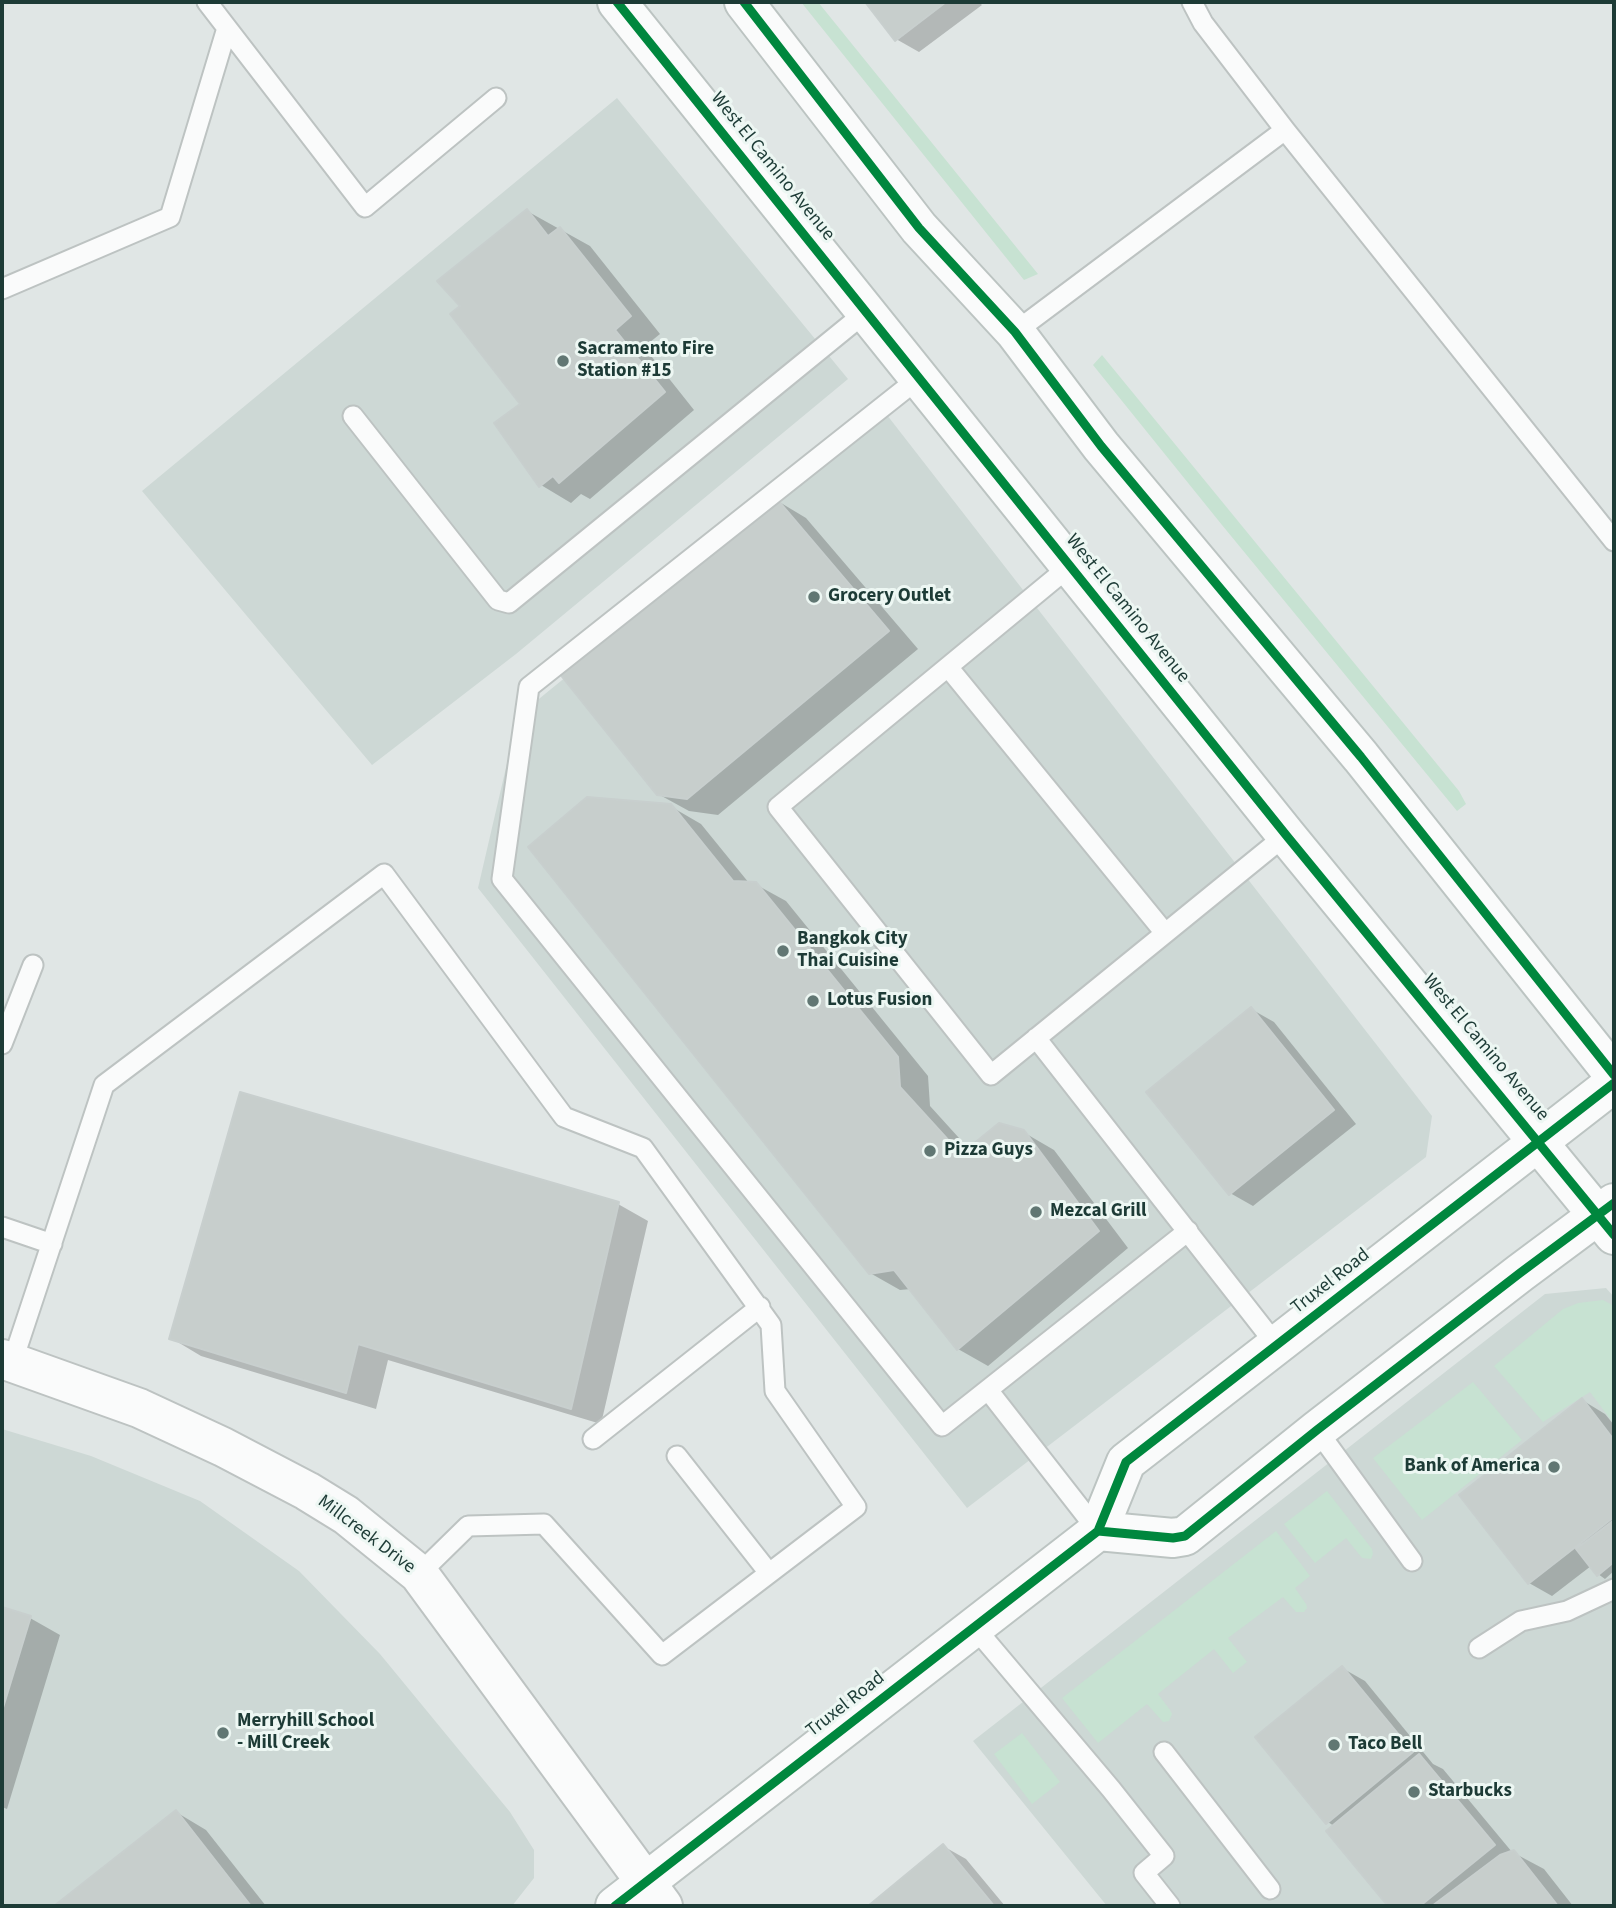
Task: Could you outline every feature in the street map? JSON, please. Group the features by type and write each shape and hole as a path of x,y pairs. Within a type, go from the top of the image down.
{"main road":[{"name":"West El Camino Avenue","path":"617,2 1286,835 1540,1142 1609,1218"},
{"path":"744,2 919,228 1014,332 1101,446 1361,757 1614,1075"},
{"name":"Truxel Road","path":"641,1899 1098,1531 1126,1462 1614,1083"},
{"path":"1098,1531 1173,1538 1185,1536 1520,1273 1609,1218"},
{"name":"Millcreek Drive","path":"7,1361 139,1408 295,1485 346,1515 419,1574 641,1899"}],"lane":[{"path":"207,2 365,207 496,98"},
{"path":"1192,2 1203,23 1285,130 1614,541"},
{"path":"2,289 170,217 227,28"},
{"path":"1014,332 1285,130"},
{"path":"353,416 498,600 509,603 866,313"},
{"path":"919,378 530,687 502,879 942,1426 1188,1231"},
{"path":"1070,566 778,807 991,1074 1286,835"},
{"path":"948,667 1165,933"},
{"path":"7,1361 52,1244 104,1085 384,874 564,1117 643,1149 771,1325 775,1391 856,1507 662,1655 544,1524 468,1526 419,1574"},
{"path":"2,1045 33,965"},
{"path":"1036,1038 1278,1346"},
{"path":"2,1227 52,1244"},
{"path":"593,1439 760,1307"},
{"path":"988,1390 1098,1531"},
{"path":"1317,1430 1412,1561"},
{"path":"677,1457 769,1573"},
{"path":"1479,1648 1521,1621 1567,1611 1614,1589"},
{"path":"975,1628 1164,1856 1144,1873 1170,1906"},
{"path":"1164,1752 1270,1889"}],"shaded area":[{"path":"617,98 848,379 516,654 372,765 142,491"},
{"path":"887,415 1432,1116 1426,1157 967,1508 478,888 518,716"},
{"path":"1606,1288 1614,1297 1614,1906 1107,1906 973,1741 1545,1294"},
{"name":"Merryhill School - Mill Creek","path":"2,1429 91,1456 200,1501 299,1571 380,1654 510,1812 534,1850 534,1878 512,1906 2,1906"}],"green space":[{"path":"801,2 818,2 1038,274 1024,280"},
{"path":"1102,355 1459,791 1466,804 1457,811 1222,525 1093,365"},
{"path":"1603,1300 1614,1306 1614,1424 1590,1392 1543,1422 1494,1366 1563,1309 1578,1303"},
{"path":"1473,1382 1522,1440 1422,1520 1373,1458"},
{"path":"1327,1491 1372,1549 1371,1559 1362,1558 1346,1538 1315,1563 1284,1524"},
{"path":"1276,1531 1310,1576 1295,1588 1306,1604 1304,1612 1296,1612 1283,1597 1228,1638 1247,1662 1233,1673 1214,1649 1158,1694 1172,1714 1169,1721 1163,1722 1147,1704 1098,1743 1062,1698"},
{"path":"1022,1733 1060,1782 1032,1804 994,1754"}],"building":[{"path":"865,2 946,2 895,41"},
{"name":"Sacramento Fire Station #15","path":"527,209 548,236 560,227 631,316 615,330 665,392 559,483 553,476 539,487 494,423 520,404 450,314 460,306 437,281"},
{"path":"776,498 889,631 687,799 657,795 560,674"},
{"path":"587,797 671,804 733,881 756,882 898,1057 900,1087 961,1154 999,1123 1024,1130 1099,1231 957,1350 894,1270 869,1274 528,847"},
{"path":"1251,1007 1334,1110 1229,1195 1146,1092"},
{"path":"240,1092 619,1202 571,1409 358,1344 346,1393 169,1339"},
{"name":"Bank of America","path":"1582,1398 1614,1440 1614,1517 1528,1584 1459,1495"},
{"path":"1614,1520 1614,1562 1597,1576 1576,1549"},
{"path":"2,1607 31,1616 2,1711"},
{"name":"Taco Bell","path":"1342,1666 1413,1752 1326,1824 1255,1737"},
{"path":"1419,1754 1495,1845 1420,1906 1388,1906 1326,1831"},
{"path":"176,1810 251,1906 54,1906"},
{"path":"943,1844 994,1906 868,1906"},
{"path":"1514,1850 1558,1906 1432,1906 1500,1855"}],"cycle path":[{"path":"617,2 1286,835 1614,1235"},
{"path":"744,2 919,228 1015,332 1101,446 1361,757 1614,1075"},
{"path":"615,1906 1098,1531 1126,1462 1614,1083"},
{"path":"1098,1531 1173,1538 1185,1536 1317,1430 1614,1203"}],"place":[{"name":"Sacramento Fire Station #15","path":"563,361"},
{"name":"Grocery Outlet","path":"814,597"},
{"name":"Bangkok City Thai Cuisine","path":"783,951"},
{"name":"Lotus Fusion","path":"813,1001"},
{"name":"Pizza Guys","path":"930,1151"},
{"name":"Mezcal Grill","path":"1036,1212"},
{"name":"Bank of America","path":"1554,1467"},
{"name":"Merryhill School - Mill Creek","path":"223,1733"},
{"name":"Taco Bell","path":"1334,1745"},
{"name":"Starbucks","path":"1414,1792"}]}
